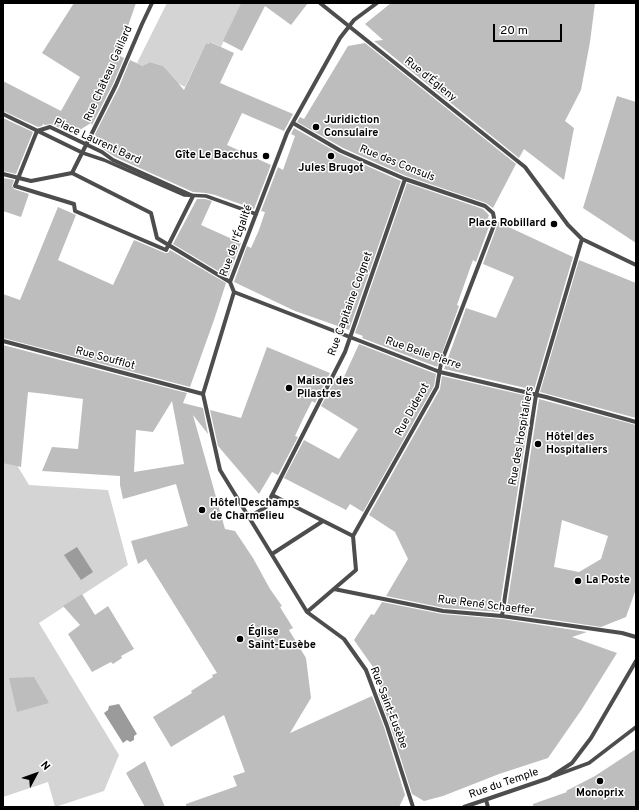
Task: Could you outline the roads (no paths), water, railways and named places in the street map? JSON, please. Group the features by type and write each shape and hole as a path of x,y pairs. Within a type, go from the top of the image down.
{"street":[{"name":"Rue Château Gaillard","path":"83,153 116,85 152,3"},
{"name":"Rue d'Égleny","path":"320,3 529,172 568,225 582,239"},
{"name":"Rue de l'Égalité","path":"308,612 220,470 203,394 234,292 230,282 287,133 340,38 354,20 377,3"},
{"path":"3,114 83,153 104,160 184,195 206,196 256,214"},
{"name":"Rue des Consuls","path":"292,123 341,151 405,179 484,206 490,209 494,218"},
{"name":"Place Laurent Bard","path":"18,178 32,147 37,131 50,127 102,152 113,160 193,196"},
{"name":"Place Laurent Bard","path":"72,173 83,153"},
{"path":"3,174 31,181 72,173 151,213 156,238 230,282"},
{"path":"18,178 15,186 74,204 75,211 166,250 193,196"},
{"name":"Rue Capitaine Coignet","path":"249,516 266,506 345,352 405,179"},
{"name":"Rue Diderot","path":"353,536 437,387 441,363 494,225 494,218"},
{"path":"582,239 636,265"},
{"name":"Rue des Hospitaliers","path":"502,616 536,395 582,239"},
{"name":"Rue Belle Pierre","path":"234,292 440,372 536,395 636,422"},
{"name":"Rue Soufflot","path":"3,341 203,394"},
{"path":"272,495 353,536 356,570 308,612"},
{"path":"272,554 323,521"},
{"name":"Rue René Schaeffer","path":"334,589 443,611 502,616 622,633 636,638"},
{"name":"Rue Saint-Eusèbe","path":"308,612 344,639 366,670 387,726 413,807"},
{"name":"Rue du Temple","path":"464,807 549,778 572,763 592,738 636,661"},
{"path":"549,778 589,763 636,727"},
{"path":"486,800 488,807"}],"place":[{"name":"Juridiction Consulaire","path":"316,127"},
{"name":"Gîte Le Bacchus","path":"266,156"},
{"name":"Jules Brugot","path":"331,156"},
{"name":"Place Robillard","path":"554,224"},
{"name":"Maison des Pilastres","path":"289,388"},
{"name":"Hôtel des Hospitaliers","path":"538,444"},
{"name":"Hôtel Deschamps de Charmelieu","path":"202,510"},
{"name":"La Poste","path":"578,581"},
{"name":"Église Saint-Eusèbe","path":"240,639"},
{"name":"Monoprix","path":"600,781"}]}
